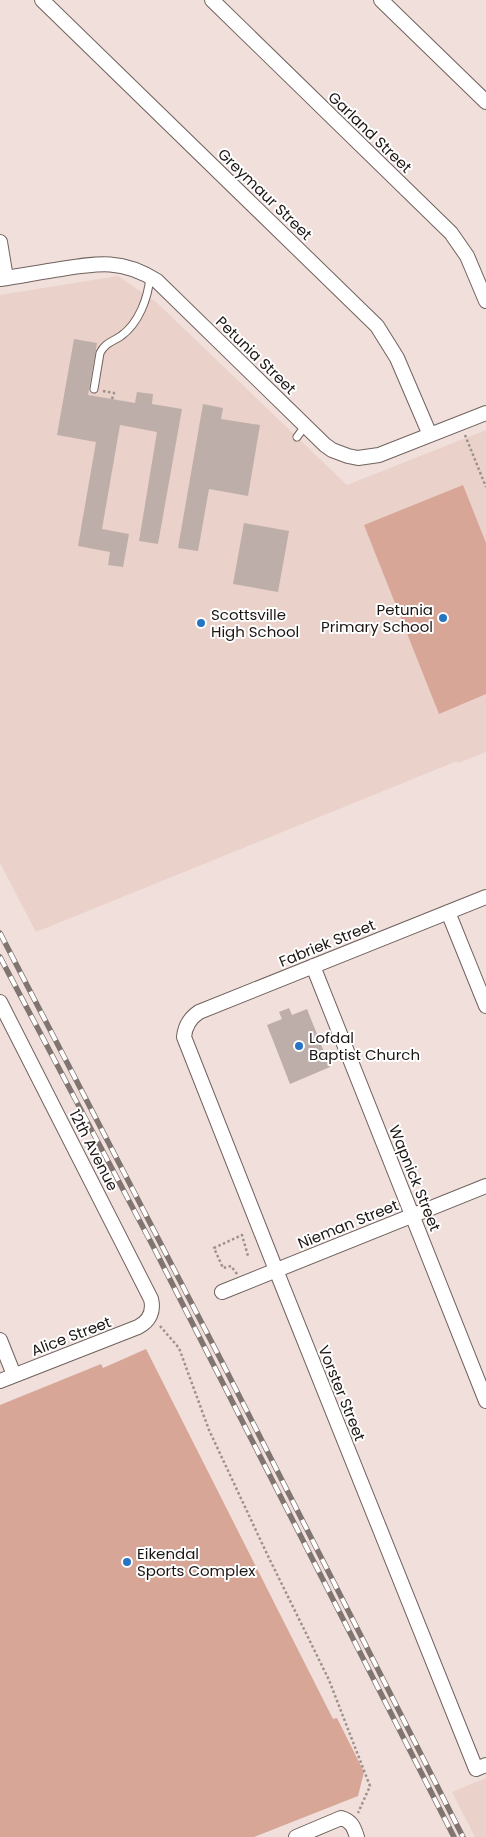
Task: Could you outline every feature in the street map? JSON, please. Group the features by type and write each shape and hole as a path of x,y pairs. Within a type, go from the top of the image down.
{"street":[{"name":"Greymaur Street","path":"42,0 377,326 397,358 430,435"},
{"name":"Garland Street","path":"212,0 451,233 467,256 486,301"},
{"path":"381,0 486,102"},
{"path":"0,242 3,278"},
{"name":"Petunia Street","path":"3,278 97,263 128,267 150,277 157,281 301,431 332,450 348,456 358,458 380,456 486,413"},
{"name":"Fabriek Street","path":"186,1027 199,1012 486,897"},
{"path":"448,912 486,1006"},
{"name":"Wapnick Street","path":"313,966 486,1401"},
{"name":"12th Avenue","path":"0,1002 151,1298 150,1316"},
{"name":"Vorster Street","path":"186,1027 185,1043 481,1769"},
{"name":"Nieman Street","path":"222,1292 486,1186"},
{"name":"Alice Street","path":"0,1381 138,1327 150,1316"},
{"path":"0,1340 14,1376"},
{"path":"296,1837 341,1818 348,1820 355,1831"}],"lane":[{"path":"94,390 100,353 110,341 121,336 131,326 145,303 150,277"}],"path":[{"path":"94,390 114,393 112,399"},
{"path":"460,423 486,487"},
{"path":"244,1283 231,1266 223,1268 214,1248 242,1235 248,1256"},
{"path":"150,1316 179,1348 209,1430 329,1680 370,1786 355,1831"}],"shaded area":[{"name":"Scottsville High School","path":"118,276 156,302 347,485 486,430 486,752 458,763 457,761 36,932 0,863 0,295"},
{"name":"Petunia Primary School","path":"463,485 486,543 486,694 439,714 364,525"},
{"name":"Eikendal Sports Complex","path":"146,1349 333,1719 337,1718 364,1772 358,1796 254,1837 0,1837 0,1405 101,1364 103,1368"},
{"path":"486,1778 486,1837 475,1837 452,1792"}],"building":[{"path":"74,339 97,343 88,395 135,403 137,392 153,394 152,404 182,409 158,544 139,541 157,432 120,425 102,529 129,534 123,567 108,565 110,552 78,546 96,442 57,435"},
{"path":"203,404 223,408 221,419 260,425 248,496 209,489 198,551 178,548"},
{"path":"244,523 289,531 278,592 233,584"},
{"name":"Lofdal Baptist Church","path":"289,1008 292,1015 307,1009 330,1067 290,1084 267,1025 282,1019 279,1012"}],"railway":[{"path":"0,933 222,1362 463,1837"},
{"path":"0,957 154,1248 454,1837"}],"place":[{"name":"Petunia Primary School","path":"443,618"},
{"name":"Scottsville High School","path":"201,623"},
{"name":"Lofdal Baptist Church","path":"299,1046"},
{"name":"Eikendal Sports Complex","path":"127,1562"}]}
